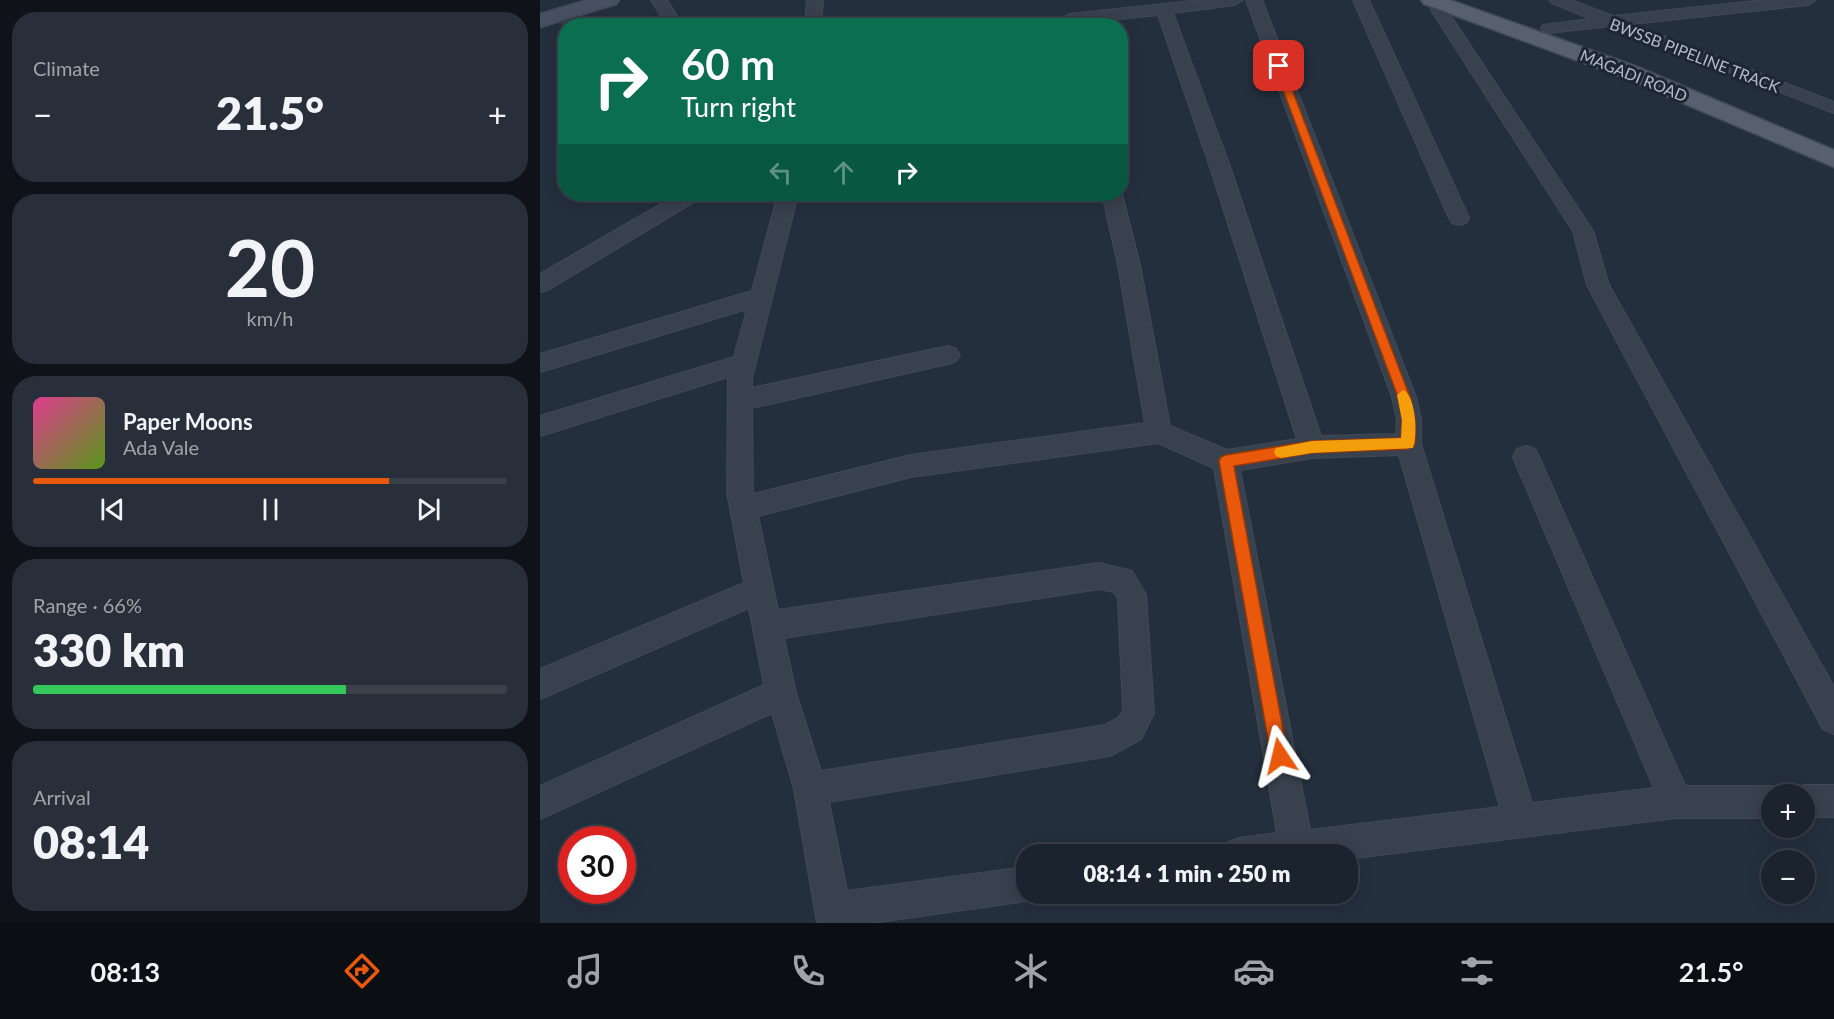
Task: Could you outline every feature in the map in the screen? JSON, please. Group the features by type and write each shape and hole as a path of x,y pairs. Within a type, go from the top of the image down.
{"main road":[{"name":"MAGADI ROAD","path":"1474,0 1549,28 1834,144"},
{"name":"MAGADI ROAD","path":"1435,1 1627,71 1834,159"}],"street":[{"path":"570,18 609,0"},
{"path":"659,0 670,18"},
{"path":"813,18 814,0"},
{"path":"1065,0 1069,18"},
{"path":"1101,18 1235,0"},
{"path":"1254,0 1404,397 1409,420 1408,444 1521,821"},
{"path":"1361,0 1459,218"},
{"name":"BWSSB PIPELINE TRACK","path":"1557,0 1834,108"},
{"path":"1549,28 1808,0"},
{"path":"1435,1 1583,231 1598,285 1834,718"},
{"path":"1164,10 1219,164 1312,447"},
{"path":"540,21 558,20"},
{"path":"540,284 680,201"},
{"path":"786,201 740,378 740,492 781,693 810,789 834,917 1016,886"},
{"path":"1114,201 1129,265 1159,432"},
{"path":"540,363 763,296"},
{"path":"740,401 948,355"},
{"path":"540,426 744,363"},
{"path":"743,508 923,464 1159,432 1226,461 1312,447 1408,444"},
{"path":"1526,457 1676,802"},
{"path":"1226,461 1295,844"},
{"path":"768,626 1099,576 1122,580 1131,595 1139,713 1130,728 1110,740 810,789"},
{"path":"540,684 760,590"},
{"path":"540,803 781,693"},
{"path":"1815,801 1834,801"},
{"path":"1322,844 1676,802 1761,802"}],"slow traffic":[{"path":"1281,452 1312,447 1408,444 1409,420 1403,395"}],"route":[{"path":"1279,66 1404,397 1409,420 1408,444 1312,447 1226,461 1280,756"}]}
